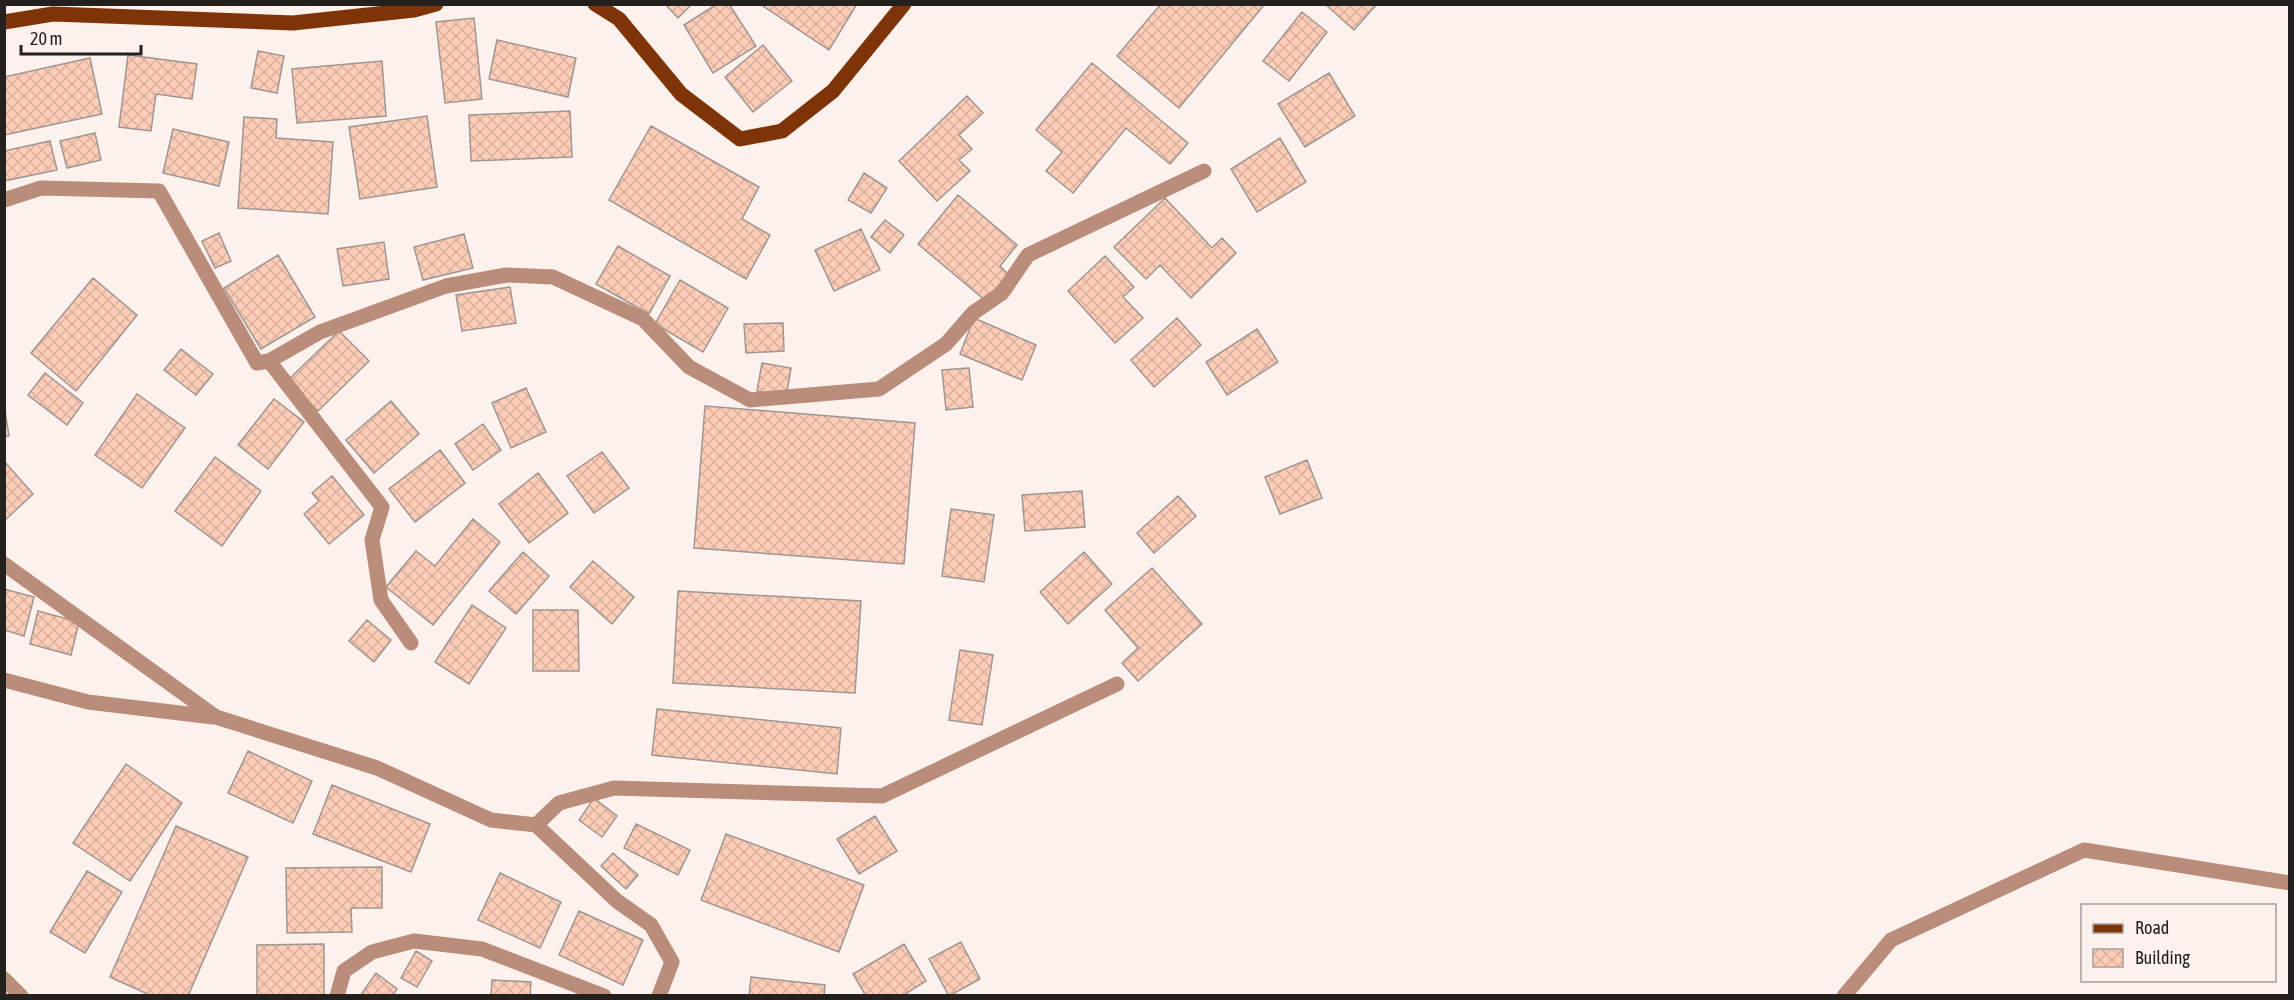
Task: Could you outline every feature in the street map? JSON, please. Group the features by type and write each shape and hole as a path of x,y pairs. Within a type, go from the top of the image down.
{"main road":[{"path":"4,22 53,14 293,22 414,10 435,4"},
{"path":"595,4 619,19 681,94 740,138 782,131 833,91 904,4"}],"street":[{"path":"4,200 41,188 159,191 257,363 269,361 320,332 446,286 506,275 553,277 643,319 689,367 750,400 879,389 946,344 973,313 1002,293 1028,255 1204,171"},
{"path":"269,361 382,507 372,540 381,600 411,643"},
{"path":"4,564 216,717"},
{"path":"4,680 88,702 216,717 377,768 491,820 536,825 617,901 651,926 672,962 659,996"},
{"path":"536,825 559,803 614,788 882,796 1117,684"},
{"path":"1844,996 1892,940 2084,850 2289,883"},
{"path":"337,996 344,971 372,951 414,941 483,950 604,996"},
{"path":"4,979 21,996"}],"building":[{"path":"665,4 692,4 678,18"},
{"path":"717,4 729,4 756,46 713,73 684,25"},
{"path":"760,4 857,4 829,50"},
{"path":"1161,4 1264,5 1179,108 1117,56"},
{"path":"1325,4 1377,4 1354,30"},
{"path":"1302,12 1327,32 1289,81 1263,61"},
{"path":"474,18 482,99 445,103 436,22"},
{"path":"497,40 576,58 568,97 489,79"},
{"path":"763,45 792,81 753,112 725,77"},
{"path":"258,51 284,56 277,93 251,88"},
{"path":"128,55 197,64 192,99 156,94 151,131 119,127"},
{"path":"90,58 102,114 4,135 4,77"},
{"path":"382,61 386,116 297,123 292,69"},
{"path":"1092,63 1188,143 1170,164 1126,128 1073,193 1046,171 1062,152 1036,130"},
{"path":"1329,73 1355,116 1305,147 1278,104"},
{"path":"967,96 983,113 959,135 972,149 959,160 970,171 937,201 899,161"},
{"path":"570,111 572,157 471,161 469,115"},
{"path":"427,116 437,187 360,199 349,127"},
{"path":"244,117 277,119 276,138 333,142 328,214 238,208"},
{"path":"651,126 759,187 742,219 770,235 746,279 609,200"},
{"path":"173,129 229,142 219,186 163,173"},
{"path":"95,133 101,160 67,168 60,141"},
{"path":"1280,138 1306,182 1257,212 1231,169"},
{"path":"50,141 57,170 4,181 4,151"},
{"path":"864,173 887,188 871,213 848,200"},
{"path":"958,195 1017,245 1000,266 1008,274 986,301 918,244"},
{"path":"1165,198 1212,248 1222,238 1236,253 1191,298 1160,265 1146,279 1114,247"},
{"path":"885,220 904,235 890,253 871,237"},
{"path":"861,229 880,270 834,291 815,250"},
{"path":"219,233 231,261 215,268 202,241"},
{"path":"464,234 473,268 423,280 414,247"},
{"path":"384,242 389,279 343,286 337,249"},
{"path":"618,246 670,276 649,314 596,284"},
{"path":"278,255 315,317 261,349 224,288"},
{"path":"1105,256 1134,287 1123,297 1143,318 1115,343 1068,291"},
{"path":"93,278 137,315 76,391 31,353"},
{"path":"680,280 728,308 703,352 655,324"},
{"path":"510,287 516,323 462,331 456,295"},
{"path":"974,318 1036,345 1022,380 960,354"},
{"path":"1177,318 1201,345 1154,387 1131,360"},
{"path":"783,323 784,351 746,353 744,324"},
{"path":"1257,329 1278,362 1227,395 1206,362"},
{"path":"339,331 369,361 318,411 288,380"},
{"path":"181,349 213,374 196,395 164,370"},
{"path":"762,363 791,368 786,397 757,391"},
{"path":"969,368 973,407 946,410 942,370"},
{"path":"45,373 83,403 67,425 28,395"},
{"path":"526,388 546,432 511,448 492,403"},
{"path":"137,394 185,428 142,488 95,455"},
{"path":"274,399 304,422 268,469 238,445"},
{"path":"391,401 419,434 374,473 346,440"},
{"path":"4,404 9,436 4,437"},
{"path":"705,406 915,423 904,564 694,548"},
{"path":"483,424 501,450 473,470 455,444"},
{"path":"440,450 465,483 415,522 389,489"},
{"path":"602,452 629,488 594,513 567,476"},
{"path":"215,457 261,491 222,546 175,511"},
{"path":"1307,460 1322,498 1280,514 1265,477"},
{"path":"4,461 33,494 4,521"},
{"path":"538,473 568,513 529,543 499,504"},
{"path":"332,476 364,515 329,544 304,514 319,501 312,493"},
{"path":"1082,491 1085,527 1025,531 1022,495"},
{"path":"1178,496 1196,516 1154,553 1137,533"},
{"path":"951,509 994,515 984,582 942,576"},
{"path":"473,519 500,542 433,625 386,587 416,551 435,566"},
{"path":"523,552 549,576 516,614 489,591"},
{"path":"1084,552 1112,584 1068,624 1040,592"},
{"path":"593,561 634,597 612,624 570,587"},
{"path":"1152,568 1202,624 1138,681 1122,663 1138,648 1105,610"},
{"path":"4,589 34,597 24,636 4,630"},
{"path":"678,591 861,601 855,693 673,683"},
{"path":"472,605 506,628 469,684 435,662"},
{"path":"533,610 578,610 579,671 533,671"},
{"path":"38,611 79,622 71,655 30,644"},
{"path":"367,620 391,640 374,662 349,641"},
{"path":"960,650 993,655 982,725 949,720"},
{"path":"657,709 841,728 837,774 652,755"},
{"path":"248,751 312,781 293,823 228,793"},
{"path":"126,764 182,803 130,881 73,843"},
{"path":"332,785 430,824 411,872 313,834"},
{"path":"594,798 617,816 602,837 579,820"},
{"path":"875,816 897,851 859,874 837,839"},
{"path":"636,824 690,850 678,875 624,848"},
{"path":"176,826 248,857 188,996 152,996 110,977"},
{"path":"726,834 864,885 839,952 701,900"},
{"path":"613,853 638,875 626,889 601,866"},
{"path":"382,867 382,908 351,908 352,932 287,933 286,868"},
{"path":"87,871 122,892 85,953 50,932"},
{"path":"500,873 561,902 540,948 478,920"},
{"path":"579,911 643,940 623,985 559,955"},
{"path":"961,942 980,979 949,996 929,959"},
{"path":"324,944 324,996 257,996 257,945"},
{"path":"904,944 926,981 902,996 866,996 853,974"},
{"path":"416,951 432,961 417,987 401,978"},
{"path":"376,973 397,989 392,996 360,996"},
{"path":"751,977 825,985 824,996 749,996"},
{"path":"492,980 531,982 530,996 491,996"}]}
